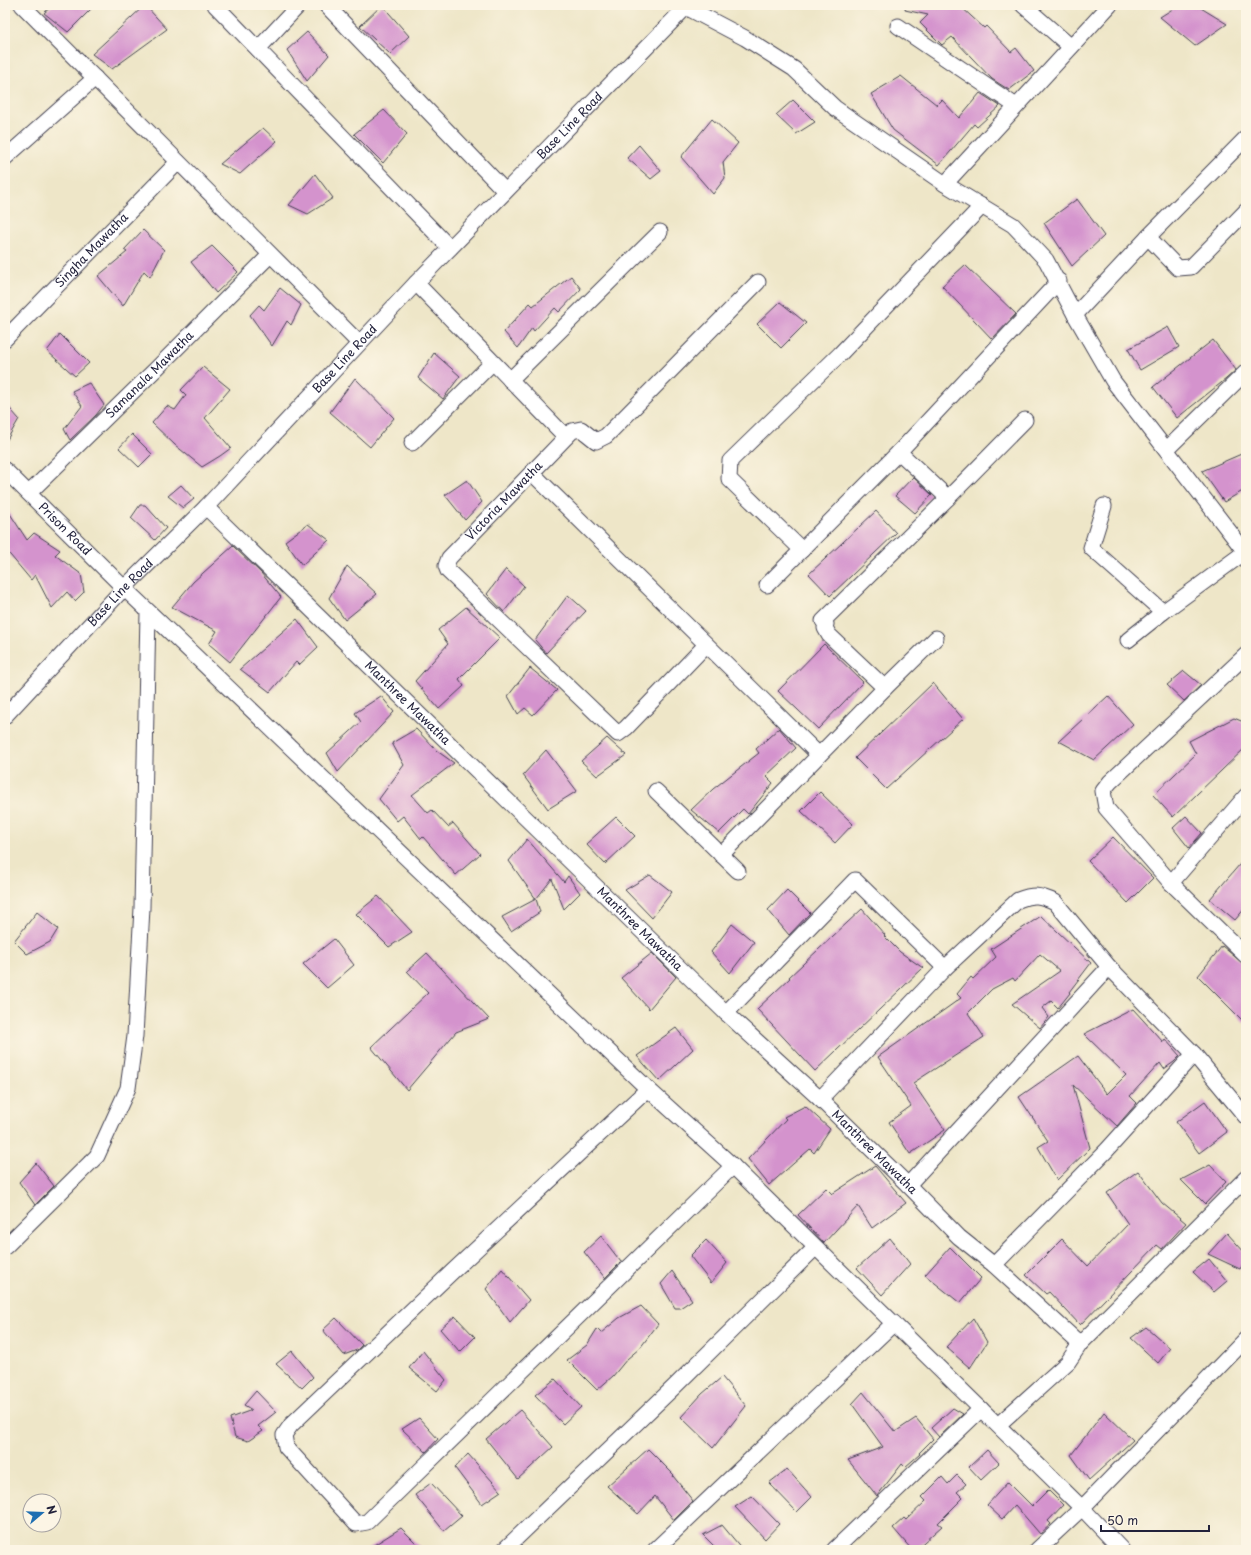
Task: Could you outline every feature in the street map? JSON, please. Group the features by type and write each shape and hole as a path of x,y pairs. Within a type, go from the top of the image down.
{"street":[{"path":"22,5 359,343"},
{"path":"215,5 450,248"},
{"path":"258,49 299,5"},
{"path":"326,5 505,191"},
{"path":"1023,5 1071,47"},
{"path":"945,184 1110,5"},
{"path":"687,6 745,38 794,70 835,108 945,184 1013,225 1046,260 1059,282 1075,315 1113,381 1246,552 1163,612 1128,640"},
{"name":"Base Line Road","path":"5,716 10,700 206,507 450,248 687,6"},
{"path":"898,26 1016,106"},
{"path":"5,158 95,78"},
{"path":"1075,315 1148,237 1246,138"},
{"name":"Singha Mawatha","path":"5,339 178,162"},
{"path":"802,550 729,479 730,461 840,354 982,206"},
{"path":"1148,237 1178,268 1191,267 1246,211"},
{"path":"510,380 660,232"},
{"name":"Samanala Mawatha","path":"28,493 156,369 270,255"},
{"path":"416,284 566,437 572,431 582,429 596,441 606,436 758,282"},
{"path":"767,585 899,452 1059,282"},
{"path":"412,442 492,362"},
{"path":"1167,449 1246,372"},
{"path":"885,688 828,635 825,628 826,624 823,621 1025,420"},
{"name":"Victoria Mawatha","path":"566,437 449,558 446,566 448,571 618,734 626,728 706,645"},
{"path":"899,452 948,498"},
{"name":"Prison Road","path":"5,470 148,612 648,1089 733,1166 815,1248 998,1425 1122,1550"},
{"path":"532,473 819,755"},
{"path":"1104,506 1091,548 1163,612"},
{"name":"Manthree Mawatha","path":"206,507 726,1013 820,1099 959,1237 994,1265 1080,1344"},
{"path":"5,1247 97,1156 128,1088 136,1036 142,908 148,612"},
{"path":"721,855 936,638"},
{"path":"1246,655 1110,782 1103,791 1106,808 1171,883 1246,956"},
{"path":"656,791 738,871"},
{"path":"1171,883 1246,796"},
{"path":"726,1013 855,880 945,968"},
{"path":"820,1099 945,968 1018,900 1031,895 1045,897 1055,902 1109,967 1194,1054 1246,1117"},
{"path":"908,1185 1109,967"},
{"path":"994,1265 1108,1150 1194,1054"},
{"path":"648,1089 453,1271 287,1430 284,1435 286,1447 356,1524 367,1522 733,1166"},
{"path":"998,1425 1068,1362 1080,1344 1246,1178"},
{"path":"504,1550 674,1387 815,1248"},
{"path":"655,1550 894,1323"},
{"path":"1037,1550 1082,1508 1246,1340"},
{"path":"834,1550 981,1409"}],"building":[{"path":"53,5 95,5 68,32 44,13"},
{"path":"145,5 167,29 112,69 92,54"},
{"path":"382,5 409,36 390,54 360,26"},
{"path":"906,5 959,5 984,28 986,26 1011,52 1016,48 1034,71 1009,90 992,79 952,37 942,45 920,23 928,15 905,10"},
{"path":"1179,5 1196,5 1227,24 1195,46 1160,17"},
{"path":"307,32 329,55 307,81 287,50"},
{"path":"901,76 937,105 942,100 959,118 980,93 1000,106 977,127 974,124 939,165 893,130 871,94"},
{"path":"793,100 815,122 796,134 776,115"},
{"path":"384,110 407,134 383,163 354,134"},
{"path":"712,119 738,143 723,162 725,178 713,194 681,157"},
{"path":"263,128 277,141 240,174 220,164"},
{"path":"639,145 661,171 651,179 627,158"},
{"path":"315,174 333,198 308,214 289,205"},
{"path":"1077,199 1104,236 1072,266 1044,223"},
{"path":"143,230 164,250 150,277 144,271 123,306 98,276 127,252 124,250"},
{"path":"212,246 238,272 216,293 191,262"},
{"path":"965,265 1016,314 992,339 942,286"},
{"path":"571,276 581,289 559,312 555,308 534,331 532,328 518,348 504,332 530,303 533,306"},
{"path":"280,288 301,305 291,325 287,321 272,346 250,315 259,305 264,310"},
{"path":"780,302 806,323 781,348 757,324"},
{"path":"1168,327 1179,347 1140,370 1128,349"},
{"path":"60,334 89,363 75,376 47,351"},
{"path":"1213,340 1236,370 1177,418 1153,387"},
{"path":"434,353 460,376 443,399 418,378"},
{"path":"203,367 230,389 205,418 231,448 202,467 175,445 152,423 167,406 175,410 186,395 181,390"},
{"path":"355,378 394,418 370,447 330,412"},
{"path":"89,383 104,405 96,415 70,440 64,429 82,406 72,391"},
{"path":"5,403 19,419 5,443"},
{"path":"132,434 152,454 139,467 119,448"},
{"path":"1246,452 1246,489 1224,502 1202,471"},
{"path":"913,477 932,495 915,513 895,496"},
{"path":"467,480 482,502 465,520 445,495"},
{"path":"181,485 194,499 183,508 168,496"},
{"path":"140,505 145,505 166,528 155,540 131,518"},
{"path":"5,506 27,540 34,533 60,550 55,555 81,574 84,592 75,601 67,592 52,608 35,575 31,580 5,549"},
{"path":"876,511 896,533 830,596 809,574"},
{"path":"308,524 329,540 302,565 285,541"},
{"path":"233,546 261,573 281,597 230,662 209,644 217,631 172,607 193,582"},
{"path":"347,566 377,594 345,620 329,598"},
{"path":"506,569 524,586 504,612 487,594"},
{"path":"568,595 586,611 546,653 535,640"},
{"path":"466,607 500,638 459,679 464,686 439,709 415,681 448,644 438,630"},
{"path":"297,619 318,647 299,665 296,662 270,692 240,669"},
{"path":"824,644 863,682 818,729 778,691"},
{"path":"530,668 557,690 533,715 525,708 518,714 508,696"},
{"path":"1184,671 1201,685 1184,701 1167,685"},
{"path":"933,683 963,719 886,789 855,758"},
{"path":"381,696 394,712 338,772 327,753 361,722 355,713"},
{"path":"1108,696 1133,724 1094,760 1059,741"},
{"path":"1234,718 1246,723 1246,747 1173,817 1153,795 1196,754 1189,741"},
{"path":"779,728 796,748 766,776 773,783 748,814 743,809 719,833 691,810 713,789 759,753 756,749"},
{"path":"416,729 437,751 454,763 412,795 428,813 432,810 448,827 453,823 480,854 456,875 423,837 421,839 403,816 397,821 379,799 404,765 392,743"},
{"path":"607,738 626,755 597,776 581,761"},
{"path":"546,750 577,791 548,809 523,775"},
{"path":"820,792 853,824 835,843 801,811"},
{"path":"1186,816 1202,833 1189,848 1173,828"},
{"path":"616,817 635,836 605,864 586,844"},
{"path":"1113,837 1153,878 1128,903 1088,861"},
{"path":"527,839 564,882 568,876 580,893 564,909 552,879 536,899 509,861"},
{"path":"1246,857 1246,907 1235,920 1210,899"},
{"path":"650,875 672,892 652,918 625,890"},
{"path":"787,890 810,913 789,935 768,910"},
{"path":"378,896 412,932 389,947 356,914"},
{"path":"536,899 540,912 511,931 502,917"},
{"path":"862,909 885,935 884,936 900,952 923,968 815,1071 757,1009"},
{"path":"37,912 58,929 50,942 27,954 14,941"},
{"path":"1041,916 1091,963 1058,1008 1051,1001 1042,1008 1049,1017 1040,1028 1012,1004 1060,971 1040,954 1015,981 1013,978 992,989 968,1013 984,1037 913,1083 945,1130 910,1154 889,1122 911,1106 878,1057 961,998 957,994 971,977 973,979 996,957 991,949"},
{"path":"732,924 754,942 730,973 711,952"},
{"path":"334,939 354,965 327,988 303,964"},
{"path":"1222,946 1246,966 1246,1024 1198,976"},
{"path":"427,953 489,1019 456,1032 407,1090 371,1047 428,993 407,971"},
{"path":"652,953 676,977 649,1009 621,978"},
{"path":"1133,1009 1163,1042 1165,1039 1180,1056 1164,1069 1160,1063 1130,1096 1137,1103 1117,1126 1073,1085 1090,1148 1057,1180 1038,1147 1048,1141 1019,1097 1078,1056 1107,1094 1126,1075 1084,1034"},
{"path":"676,1028 693,1049 659,1081 637,1056"},
{"path":"1205,1101 1227,1132 1199,1153 1176,1122"},
{"path":"805,1106 830,1129 814,1153 810,1149 769,1185 748,1159 786,1119 784,1117"},
{"path":"36,1163 54,1186 35,1205 19,1182"},
{"path":"1210,1165 1226,1182 1205,1204 1181,1180"},
{"path":"875,1166 906,1203 872,1228 858,1206 824,1243 798,1215 826,1188 832,1194"},
{"path":"1138,1171 1162,1203 1186,1223 1162,1249 1157,1245 1080,1325 1049,1292 1046,1294 1026,1275 1062,1239 1088,1266 1128,1224 1107,1193"},
{"path":"1227,1233 1246,1254 1246,1259 1240,1269 1208,1254"},
{"path":"601,1236 621,1262 605,1278 584,1252"},
{"path":"890,1238 910,1264 882,1295 857,1268"},
{"path":"706,1240 727,1263 711,1283 690,1256"},
{"path":"950,1247 981,1278 960,1303 925,1275"},
{"path":"1209,1259 1227,1281 1214,1292 1193,1272"},
{"path":"502,1269 529,1300 510,1322 486,1289"},
{"path":"672,1271 692,1300 680,1308 675,1308 661,1284"},
{"path":"641,1306 658,1324 640,1348 627,1359 613,1376 597,1390 567,1360 587,1345 597,1329 601,1333 619,1318"},
{"path":"455,1316 475,1337 460,1352 440,1329"},
{"path":"336,1318 362,1345 357,1350 344,1355 323,1330"},
{"path":"973,1318 987,1342 970,1368 946,1347"},
{"path":"1146,1327 1170,1348 1158,1363 1131,1338"},
{"path":"292,1351 313,1377 302,1388 276,1364"},
{"path":"423,1351 446,1380 437,1391 409,1368"},
{"path":"722,1377 746,1406 713,1448 681,1417 702,1394"},
{"path":"555,1379 581,1407 563,1424 535,1395"},
{"path":"256,1391 276,1412 258,1426 263,1431 248,1441 235,1437 230,1418 252,1410 244,1405"},
{"path":"863,1392 895,1432 916,1418 933,1439 919,1453 920,1454 905,1467 902,1464 877,1496 848,1460 883,1447 852,1404"},
{"path":"953,1408 963,1414 939,1437 931,1428"},
{"path":"520,1410 553,1447 518,1479 486,1439"},
{"path":"1104,1412 1133,1440 1089,1480 1071,1455"},
{"path":"419,1418 438,1439 426,1452 402,1429"},
{"path":"648,1449 674,1475 673,1476 693,1501 674,1520 655,1496 638,1514 607,1486"},
{"path":"987,1450 999,1463 981,1480 969,1467"},
{"path":"468,1454 501,1491 482,1504 455,1468"},
{"path":"787,1469 812,1497 797,1512 769,1483"},
{"path":"957,1475 966,1484 957,1492 963,1498 938,1523 942,1526 915,1550 912,1550 893,1528 904,1518 906,1520 926,1501 922,1497 942,1477 948,1484"},
{"path":"1008,1482 1032,1506 1048,1490 1063,1505 1048,1521 1051,1524 1040,1534 1015,1505 1002,1519 987,1505"},
{"path":"431,1483 462,1516 444,1531 415,1495"},
{"path":"752,1496 779,1524 765,1539 735,1507"},
{"path":"722,1525 743,1550 718,1550 703,1535"},
{"path":"401,1528 423,1550 366,1550"}]}
